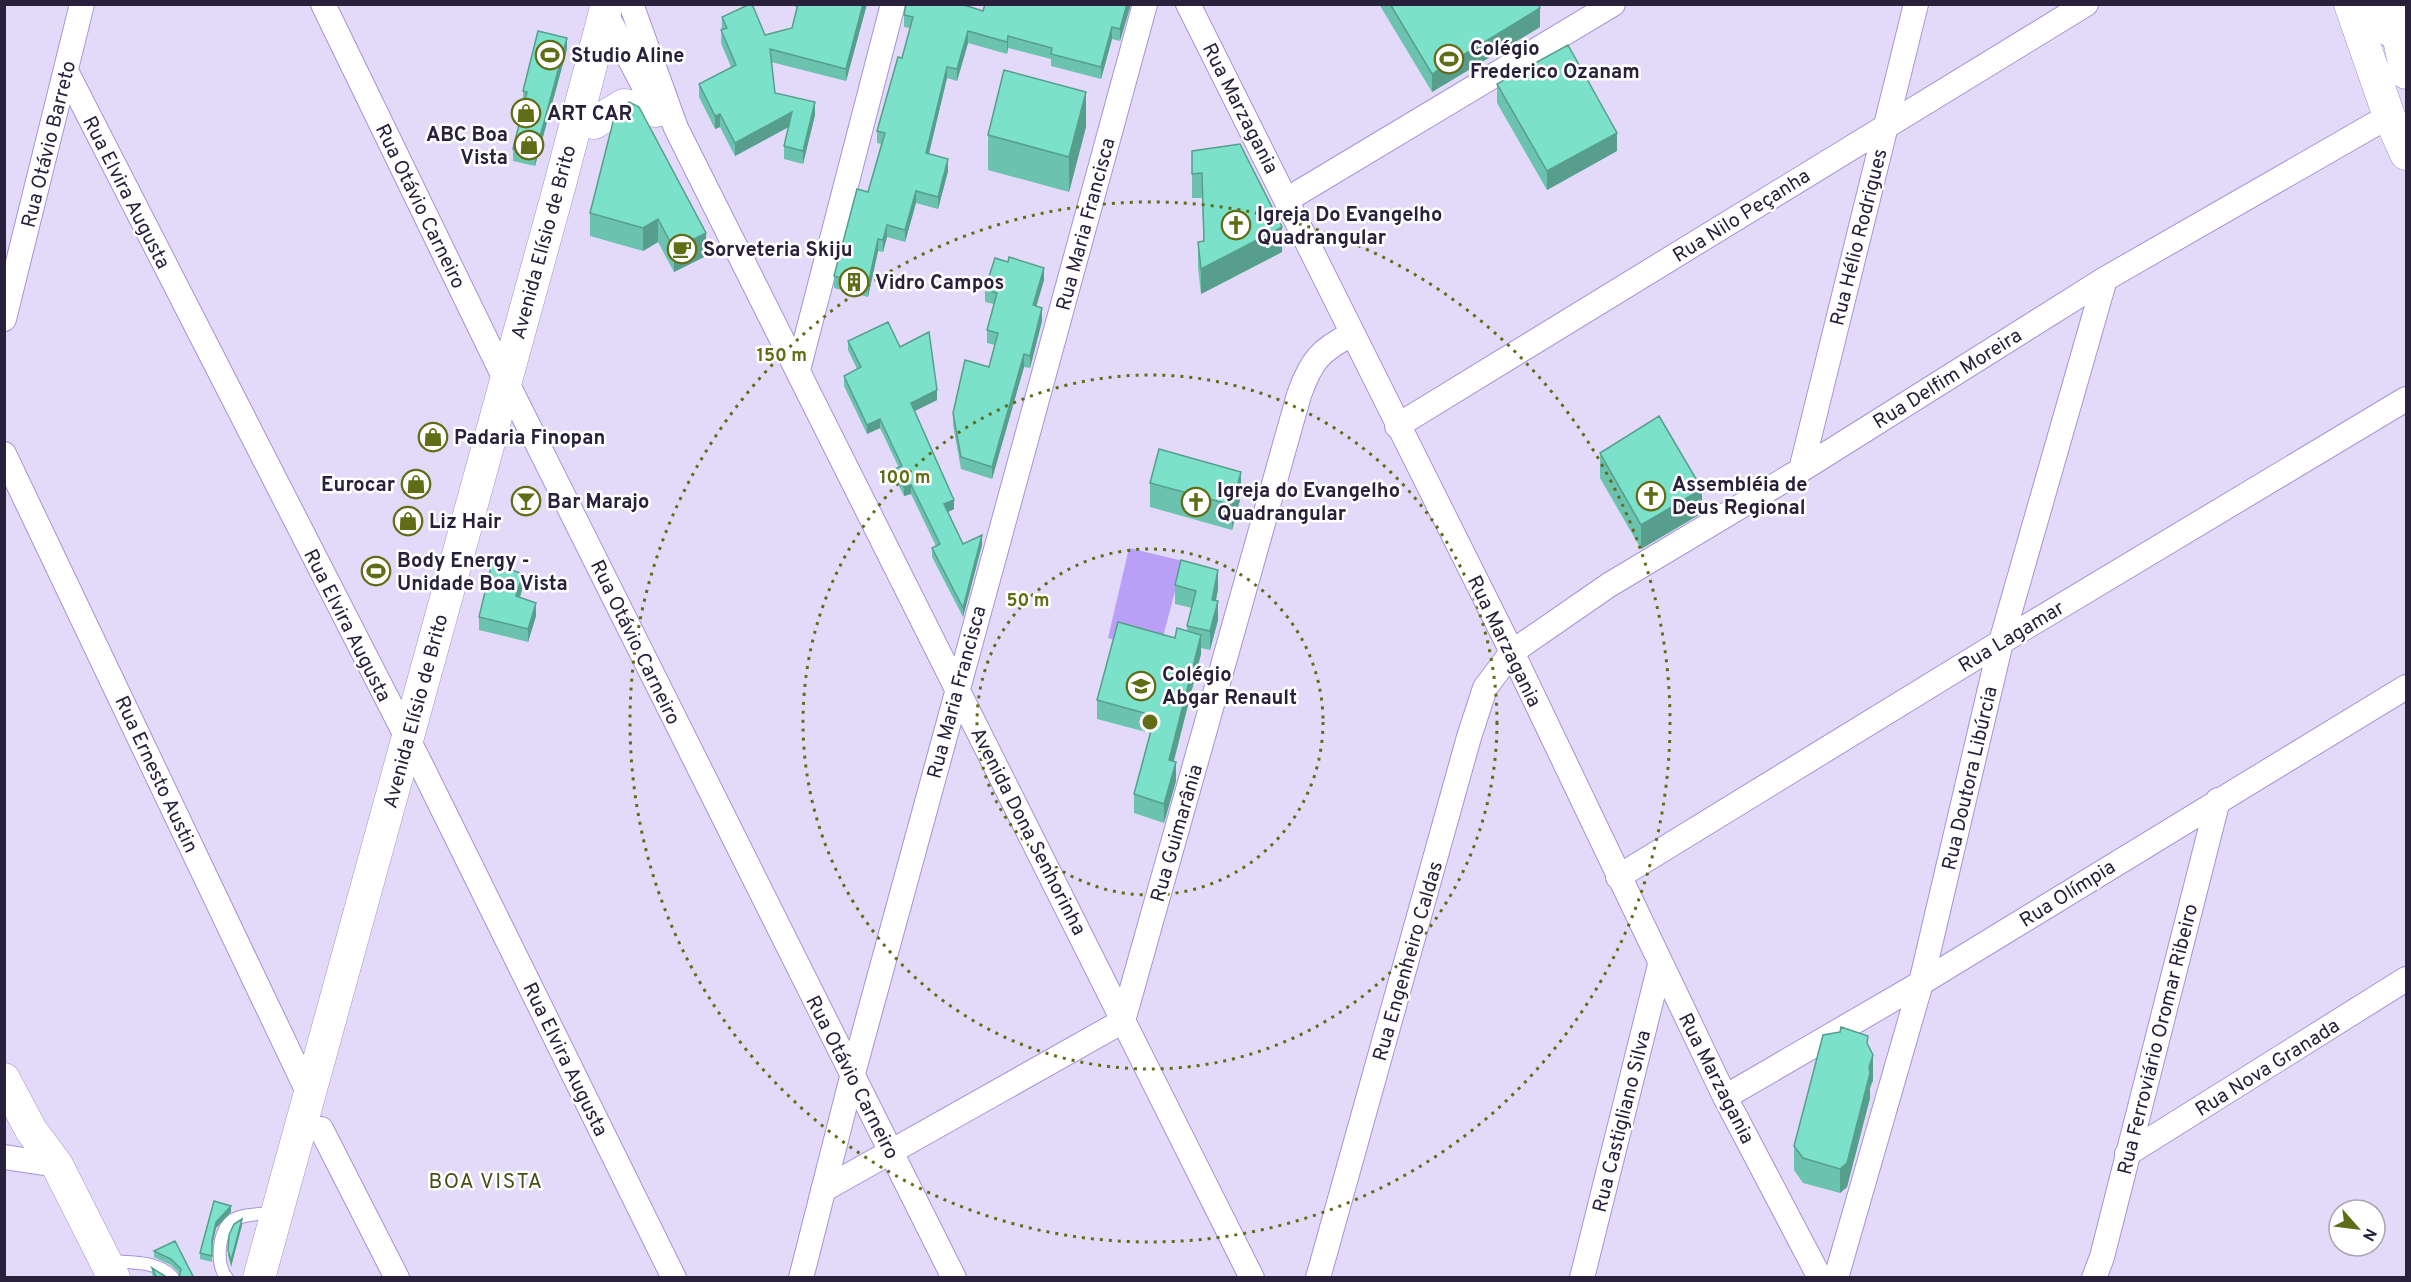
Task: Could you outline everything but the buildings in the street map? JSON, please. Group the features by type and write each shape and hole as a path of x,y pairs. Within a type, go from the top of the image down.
{"street":[{"name":"Rua Otávio Barreto","path":"4,319 82,4"},
{"path":"798,370 892,4"},
{"name":"Rua Maria Francisca","path":"801,1278 852,1077 1145,4"},
{"name":"Rua Marzagania","path":"1188,4 1288,199 1397,426 1512,652 1660,965 1820,1278"},
{"path":"1288,199 1613,4"},
{"name":"Rua Hélio Rodrigues","path":"1801,470 1916,4"},
{"name":"Rua Nilo Peçanha","path":"1397,426 2086,4"},
{"path":"2350,4 2389,116 2406,154"},
{"path":"2362,4 2378,27 2403,44"},
{"path":"2392,4 2403,44 2406,73"},
{"name":"Rua Otávio Carneiro","path":"332,11 511,389 954,1278"},
{"name":"Avenida Dona Senhorinha","path":"617,12 666,119 798,370 1252,1278"},
{"name":"Avenida Elísio de Brito","path":"280,1278 321,1129 413,751 511,389 559,188 617,12"},
{"name":"Avenida Elísio de Brito","path":"511,389 594,123 617,12"},
{"name":"Rua Elvira Augusta","path":"66,71 413,751 674,1278"},
{"path":"594,123 624,105 666,119"},
{"name":"Rua Delfim Moreira","path":"1512,652 1609,585 1801,470 2105,279 2389,116"},
{"name":"Rua Doutora Libúrcia","path":"1836,1278 1921,983 2001,642 2105,279"},
{"name":"Rua Guimarânia","path":"1124,1021 1299,395 1315,359 1333,344 1352,334"},
{"name":"Rua Lagamar","path":"1618,877 2001,642 2406,399"},
{"name":"Rua Ernesto Austin","path":"4,454 309,1094"},
{"name":"Rua Engenheiro Caldas","path":"1318,1278 1469,737 1485,688 1512,652"},
{"name":"Rua Olímpia","path":"1725,1096 1921,983 2406,687"},
{"name":"Avenida Elísio de Brito","path":"259,1278 309,1094 413,751"},
{"name":"Rua Ferroviário Oromar Ribeiro","path":"2094,1278 2102,1257 2218,800"},
{"name":"Rua Castigliano Silva","path":"1582,1278 1660,965"},
{"name":"Rua Nova Granada","path":"2127,1154 2406,979"},
{"path":"823,1190 1124,1021"},
{"path":"4,1079 104,1272"},
{"path":"321,1129 396,1278"},
{"path":"4,1156 48,1163"}],"lane":[{"path":"227,1278 218,1255 226,1226 233,1219 277,1212"},
{"path":"104,1272 152,1265 164,1269 172,1278"}],"shaded area":[{"path":"1129,548 1183,561 1159,652 1108,638"}],"place":[{"name":"Studio Aline","path":"550,55"},
{"name":"Colégio Frederico Ozanam","path":"1449,59"},
{"name":"ART CAR","path":"526,113"},
{"name":"ABC Boa Vista","path":"529,145"},
{"name":"Igreja Do Evangelho Quadrangular","path":"1236,225"},
{"name":"Sorveteria Skiju","path":"682,249"},
{"name":"Vidro Campos","path":"854,282"},
{"name":"Padaria Finopan","path":"433,437"},
{"name":"Eurocar","path":"416,484"},
{"name":"Assembléia de Deus Regional","path":"1651,496"},
{"name":"Bar Marajo","path":"526,501"},
{"name":"Igreja do Evangelho Quadrangular","path":"1196,502"},
{"name":"Liz Hair","path":"408,521"},
{"name":"Body Energy - Unidade Boa Vista","path":"376,571"},
{"name":"Colégio Abgar Renault","path":"1141,686"}],"district":[{"name":"BOA VISTA","path":"486,1181"}]}
